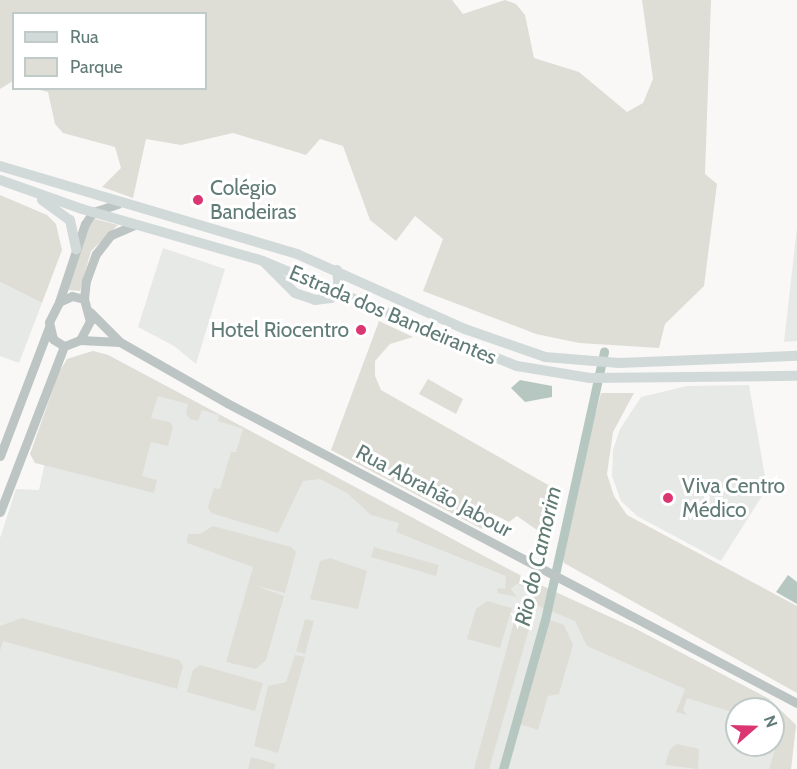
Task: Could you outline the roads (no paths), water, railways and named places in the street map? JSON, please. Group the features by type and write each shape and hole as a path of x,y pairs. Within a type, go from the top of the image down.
{"main road":[{"name":"Estrada dos Bandeirantes","path":"0,166 118,204 269,245 338,270 359,283 519,350 592,362 620,363 797,356"},
{"name":"Estrada dos Bandeirantes","path":"0,180 134,225 263,261 517,366 595,378 797,376"},
{"path":"24,189 70,220 76,249"},
{"path":"263,261 282,282 306,299 324,300 339,292 338,270"}],"street":[{"path":"0,456 59,302 82,228 93,212 118,204"},
{"path":"0,512 64,346 80,340 87,329 90,312 84,299 86,281 96,254 111,235 134,225"},
{"path":"59,302 72,296 84,299"},
{"name":"Rua Abrahão Jabour","path":"90,312 120,342 227,403 565,579 797,704"},
{"path":"49,327 53,339 64,346"},
{"name":"Rua Abrahão Jabour","path":"80,340 120,342"}],"waterway":[{"name":"Rio do Camorim","path":"503,769 545,620 604,351"}],"place":[{"name":"Colégio Bandeiras","path":"198,200"},
{"name":"Hotel Riocentro","path":"361,330"},
{"name":"Viva Centro Médico","path":"668,498"}]}
